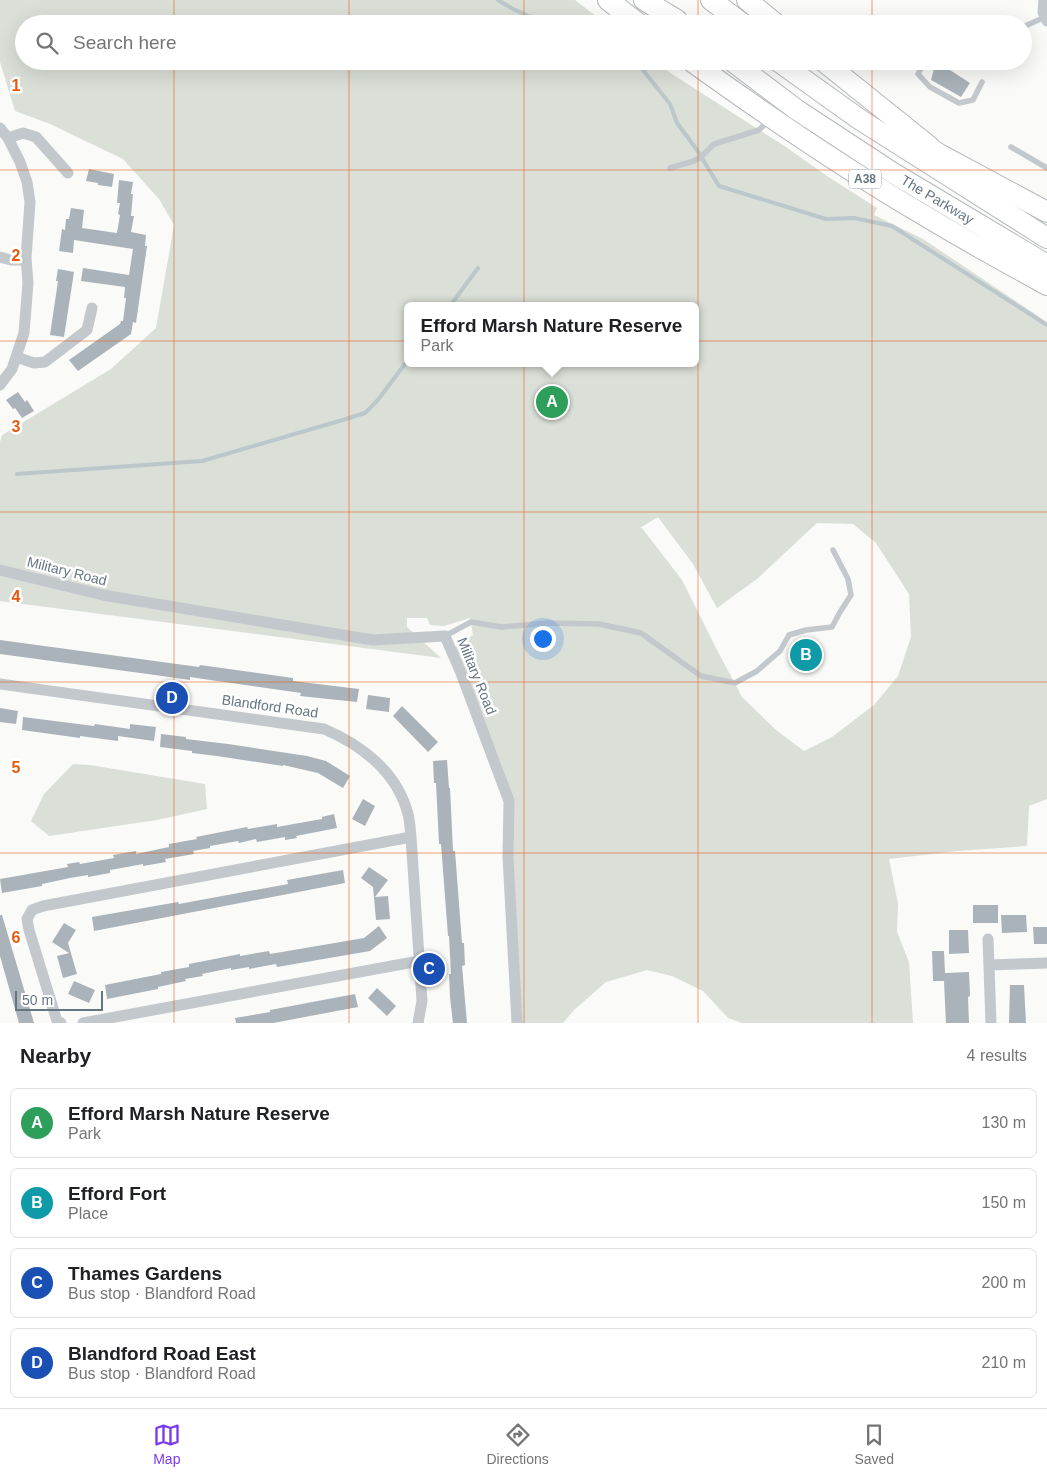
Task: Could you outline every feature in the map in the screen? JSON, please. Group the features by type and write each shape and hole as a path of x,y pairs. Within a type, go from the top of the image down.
{"highway":[{"path":"608,0 627,15"},
{"path":"644,0 668,15"},
{"path":"653,0 671,15"},
{"path":"696,0 715,15"},
{"path":"711,0 731,15"},
{"path":"747,0 765,15"},
{"name":"A38","path":"704,70 838,162 922,214 1047,285"},
{"name":"The Parkway","path":"744,70 797,110 893,173 1047,265"},
{"name":"The Parkway","path":"791,70 860,119 1047,238"},
{"path":"804,70 939,154 1047,212"},
{"path":"834,70 939,154"}],"street":[{"path":"1044,0 1042,6 1046,19"},
{"path":"0,128 8,138 20,162 30,202 26,260 28,283 27,310 24,335 12,369 0,385"},
{"path":"8,138 23,133 36,137 68,173"},
{"path":"0,257 11,260 26,260"},
{"path":"16,357 34,363 45,362 87,330 92,308"},
{"name":"Military Road","path":"0,570 103,595 372,640 445,636 509,800 508,857 516,1023"},
{"name":"Blandford Road","path":"0,684 324,729 359,747 377,761 390,776 408,814 422,1001 418,1023"},
{"path":"61,1023 57,1021 29,930 27,919 32,910 43,906 411,837"},
{"path":"988,939 991,1023"},
{"path":"83,1023 419,961"},
{"path":"990,965 1047,963"}],"lane":[{"path":"1032,23 1046,19"},
{"path":"920,70 918,74 930,88 959,103 973,100 982,82"},
{"path":"670,168 694,161 714,144 759,130 772,118"},
{"path":"1011,147 1047,168"},
{"path":"445,636 471,622 501,627 548,624 599,624 641,633 700,676 735,683 757,671 780,651 789,635 806,630 832,627 851,595 848,578 834,550"}],"shaded area":[{"path":"0,0 575,0 594,15 15,15 15,70 667,70 877,208 874,215 923,239 1047,322 1047,799 1029,806 1027,846 889,859 898,904 897,932 909,962 913,1023 742,1023 728,1018 703,991 672,976 647,970 606,982 574,1010 563,1023 520,1023 512,860 513,801 455,647 473,635 470,618 444,626 430,625 427,618 407,618 407,627 441,658 0,601 0,442 2,435 111,369 156,328 174,225 159,199 123,159 50,124 15,111 0,62","holes":["658,517 693,564 717,608 757,579 817,523 853,524 876,543 909,594 911,637 898,676 874,705 832,737 804,751 776,730 742,697 682,580 642,528 640,528"]},
{"path":"73,764 90,765 205,784 207,809 157,820 49,836 31,821 44,794"}],"building":[{"path":"934,70 950,70 970,83 961,97 931,80"},
{"path":"89,169 114,174 112,187 86,181"},
{"path":"119,180 133,182 131,216 134,216 131,232 146,235 145,246 147,246 136,323 133,322 131,334 78,371 69,360 123,321 126,298 124,298 125,287 81,281 83,268 129,275 133,249 74,240 73,253 59,251 62,229 65,230 66,219 69,219 71,208 84,210 82,228 117,233 120,215 118,214 120,203 117,203"},
{"path":"58,269 74,272 64,337 50,335"},
{"path":"18,392 25,402 27,400 34,411 22,418 6,400"},
{"path":"0,640 199,667 200,665 293,678 293,681 359,689 357,702 300,696 301,693 190,677 190,680 0,654"},
{"path":"368,695 390,698 389,712 366,709"},
{"path":"402,706 438,742 428,752 393,716"},
{"path":"0,708 18,711 16,724 0,722"},
{"path":"23,717 130,729 130,724 156,727 154,741 118,736 118,741 22,730"},
{"path":"161,734 307,756 326,761 350,776 343,788 318,773 283,765 160,747"},
{"path":"447,760 453,851 455,851 462,943 464,943 465,965 462,966 467,1023 453,1023 450,997 449,936 441,844 439,844 433,761"},
{"path":"363,799 375,806 365,826 352,819"},
{"path":"334,814 337,828 296,836 297,838 285,840 285,837 257,842 256,839 210,846 210,848 193,851 194,854 165,859 166,862 110,870 110,873 70,878 42,884 42,886 2,893 0,879 68,867 67,864 79,862 80,864 114,858 113,855 136,851 136,854 169,847 169,844 197,839 196,837 247,827 248,829 277,824 277,827 322,819 322,817"},
{"path":"369,867 388,880 375,897 388,896 390,919 376,920 373,887 361,878"},
{"path":"343,870 345,883 94,931 92,917 178,902 179,904 288,884 287,880"},
{"path":"973,905 998,905 998,923 973,923"},
{"path":"0,915 2,915 34,1023 19,1023 0,956"},
{"path":"1001,915 1026,915 1027,932 1002,933"},
{"path":"64,923 76,930 68,943 77,974 63,978 57,956 69,953 52,942"},
{"path":"379,926 387,938 370,951 277,967 276,964 249,969 249,967 231,970 231,968 202,974 203,976 185,979 186,981 158,987 158,989 107,999 105,985 161,974 161,972 189,967 189,964 240,954 240,956 269,951 270,954 364,938"},
{"path":"1033,927 1047,927 1047,944 1034,944"},
{"path":"949,930 968,930 969,953 949,954"},
{"path":"932,951 944,951 945,973 969,972 969,1023 946,1023 944,981 933,981"},
{"path":"74,981 95,990 89,1003 68,994"},
{"path":"1010,985 1024,985 1026,1023 1009,1023"},
{"path":"377,988 396,1006 387,1016 368,998"},
{"path":"355,994 358,1007 273,1023 236,1023 235,1018"}],"waterway":[{"path":"498,0 526,15"},
{"path":"643,70 670,104 677,123 697,150 719,186 826,219 854,218 892,226 1047,325"},
{"path":"453,302 478,268"},
{"path":"17,474 202,461 365,413 377,401 404,365"}],"place":[{"name":"Efford Marsh Nature Reserve","path":"552,402"},
{"name":"Efford Fort","path":"806,655"},
{"name":"Blandford Road East","path":"172,698"},
{"name":"Thames Gardens","path":"429,969"}]}
